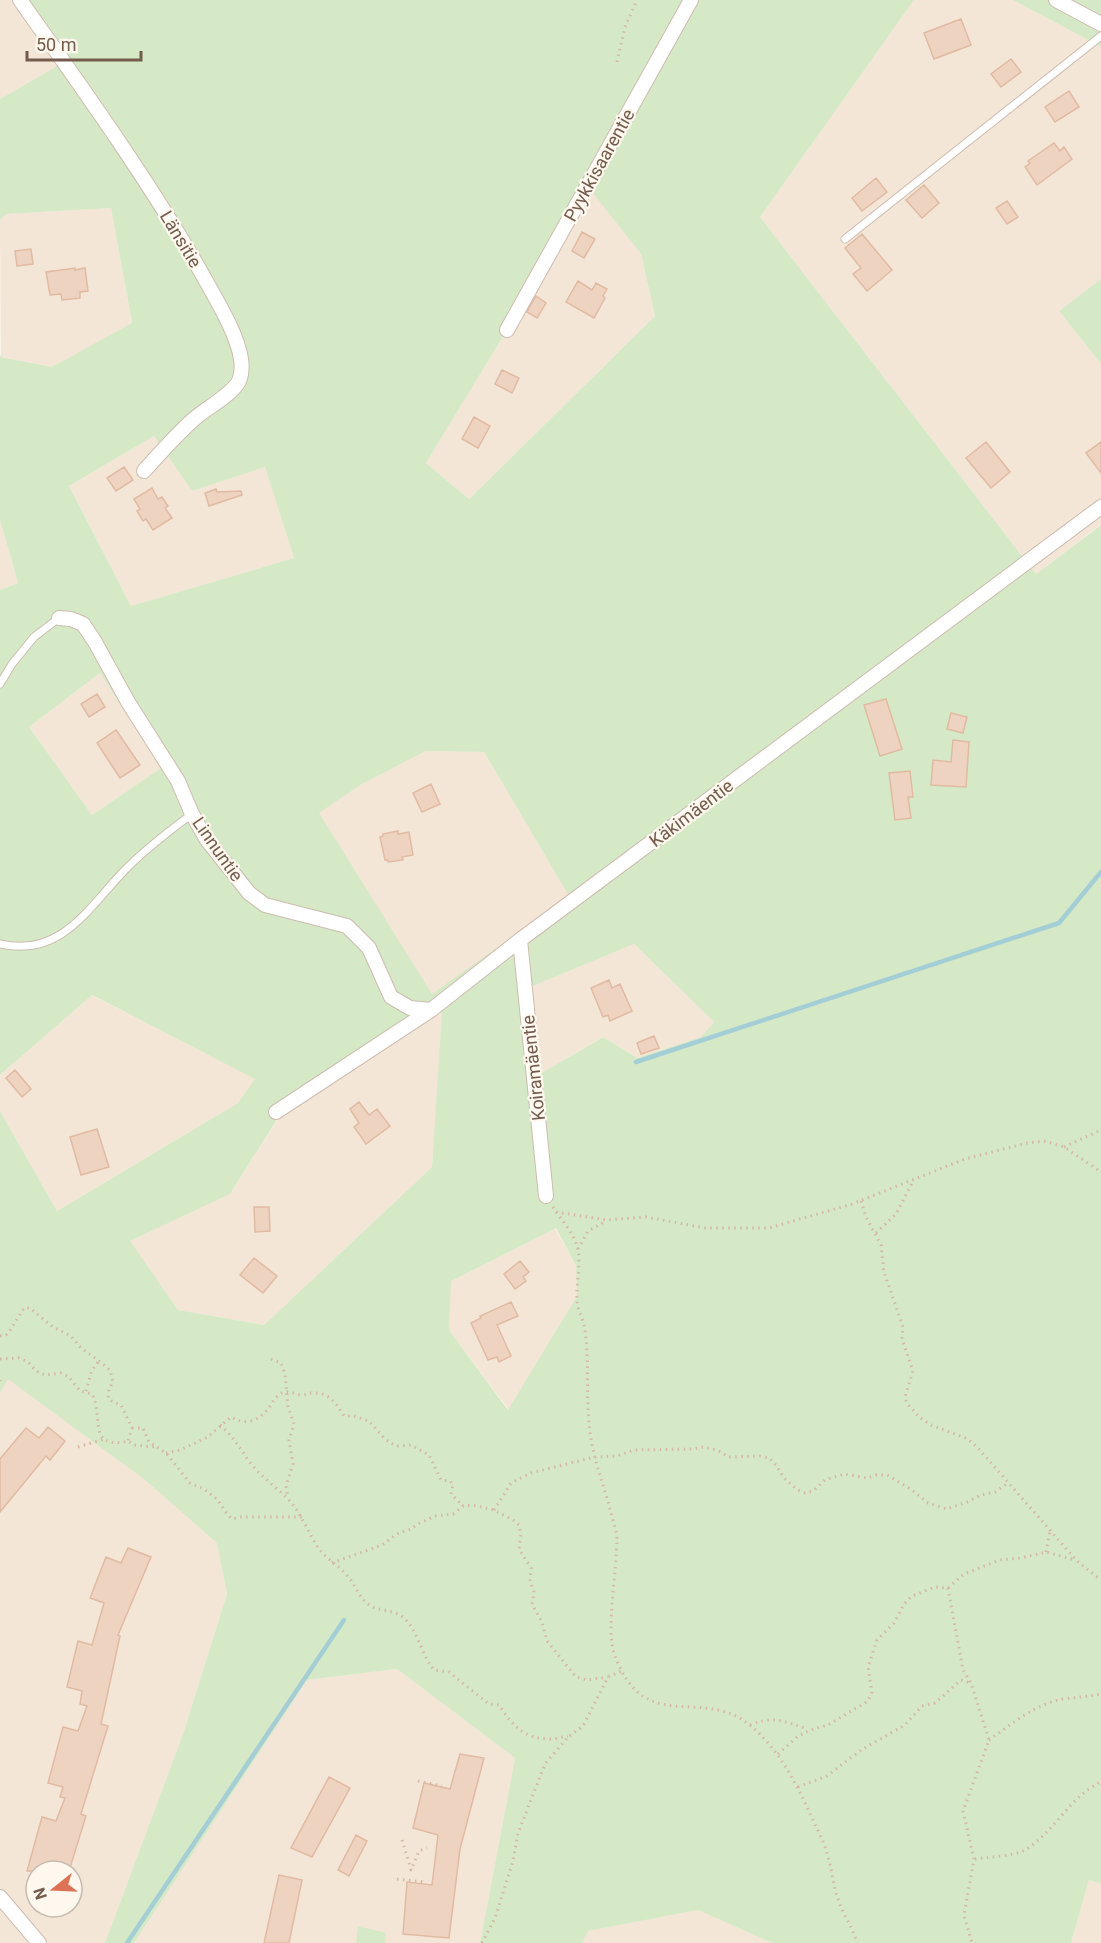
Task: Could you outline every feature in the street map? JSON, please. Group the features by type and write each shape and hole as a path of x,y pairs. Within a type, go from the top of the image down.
{"street":[{"name":"Länsitie","path":"20,0 81,86 185,244 220,306 241,357 242,370 239,381 233,389 196,417 144,471"},
{"name":"Pyykkisaarentie","path":"507,330 691,0"},
{"path":"1056,0 1101,24"},
{"name":"Käkimäentie","path":"276,1112 431,1010 520,940 1101,507"},
{"name":"Linnuntie","path":"59,618 71,619 83,624 128,702 178,781 192,814 207,840 249,893 265,904 347,926 369,948 391,997 410,1008 431,1010"},
{"name":"Koiramäentie","path":"520,940 546,1196"},
{"path":"0,1897 39,1943"}],"lane":[{"path":"845,239 1101,36"},
{"path":"0,684 12,664 34,637 59,618"},
{"path":"0,944 33,947 63,934 97,904 133,863 159,839 192,814"}],"path":[{"path":"617,62 625,27 637,0"},
{"path":"1064,1148 1101,1130"},
{"path":"556,1212 607,1220 646,1217 705,1228 769,1228 861,1201 966,1159 1027,1143 1044,1141 1064,1148 1101,1172"},
{"path":"876,1233 896,1214 913,1181"},
{"path":"546,1196 569,1230 578,1250 577,1303 585,1329 588,1425 594,1457 617,1536 612,1622 613,1650 622,1671 636,1691 650,1701 666,1706 697,1706 726,1713 750,1725 778,1754 798,1787 827,1851 839,1902 851,1924 857,1943"},
{"path":"861,1201 866,1217 881,1245 884,1272 903,1327 902,1339 913,1371 905,1397 907,1403 919,1417 931,1425 968,1439 978,1448 1077,1561 1101,1580"},
{"path":"578,1250 588,1231 607,1220"},
{"path":"0,1336 9,1332 24,1308 30,1308 53,1327 71,1336 81,1348 110,1370 113,1377 108,1398 122,1405 132,1428 128,1441"},
{"path":"0,1359 19,1358 45,1375 61,1373 69,1377 80,1390 92,1394 96,1400 98,1428 104,1439 116,1444 128,1441 134,1445 154,1447"},
{"path":"270,1359 281,1363 285,1374 288,1407 294,1424 289,1440 293,1464 286,1486 288,1499"},
{"path":"87,1391 92,1370 99,1361"},
{"path":"166,1453 180,1450 208,1437 231,1417 241,1422 252,1422 266,1412 278,1395 287,1391 302,1395 310,1392 322,1394 334,1400 344,1416 354,1416 369,1422 386,1440 396,1446 411,1445 429,1455 441,1479 450,1481 453,1485 451,1494 463,1506"},
{"path":"220,1425 233,1436 252,1465 288,1499 302,1517 318,1548 347,1575 364,1600 372,1607 390,1610 403,1617 413,1629 427,1662 434,1670 448,1672 489,1704 499,1705 507,1718 526,1735 552,1740 560,1736 568,1737"},
{"path":"132,1428 143,1428 149,1442 166,1453 190,1483 204,1489 217,1499 232,1519 302,1517"},
{"path":"78,1447 104,1439"},
{"path":"494,1510 511,1483 531,1473 594,1457 617,1456 634,1450 703,1447 717,1450 729,1457 769,1458 796,1490 805,1493 813,1491 825,1480 844,1474 867,1478 887,1475 928,1503 946,1509 995,1492 1008,1483"},
{"path":"332,1563 382,1545 397,1534 435,1516 453,1514 463,1506 473,1505 494,1510 519,1525 521,1534 519,1549 531,1568 530,1581 534,1592 532,1604 542,1622 547,1641 576,1677 587,1680 608,1677 622,1671"},
{"path":"1046,1552 1050,1532"},
{"path":"778,1754 797,1737 810,1730 828,1725 868,1701 872,1692 868,1667 877,1640 894,1623 904,1604 912,1596 935,1587 948,1588 964,1574 1000,1560 1046,1552 1077,1561"},
{"path":"948,1588 963,1670 971,1683 989,1740"},
{"path":"482,1943 495,1918 513,1861 519,1833 545,1764 568,1737 583,1726 608,1677"},
{"path":"798,1787 827,1776 861,1750 905,1725 922,1707 935,1703 961,1680 971,1683"},
{"path":"972,1943 964,1915 974,1859 963,1811 989,1740 1020,1718 1046,1704 1063,1699 1101,1694"},
{"path":"750,1725 760,1720 779,1719 810,1730"},
{"path":"418,1780 442,1786"},
{"path":"974,1859 1024,1851 1054,1824 1087,1788 1101,1782"},
{"path":"402,1840 411,1870 419,1851 427,1848"},
{"path":"397,1879 425,1882"}],"shaded area":[{"path":"0,0 20,0 64,62 0,99"},
{"path":"914,0 1013,0 1101,47 1101,279 1059,311 1101,364 1101,524 1036,574 760,217"},
{"path":"588,186 641,254 655,316 469,499 426,463 507,330"},
{"path":"111,208 132,324 52,367 1,357 0,220 6,214"},
{"path":"154,436 192,491 265,467 294,558 131,606 69,486"},
{"path":"0,520 18,583 0,590"},
{"path":"100,673 161,768 92,815 29,727"},
{"path":"426,751 484,752 569,896 432,995 318,813 362,784"},
{"path":"634,944 714,1022 702,1037 637,1058 602,1037 540,1074 529,987"},
{"path":"91,995 256,1079 238,1103 57,1211 0,1111 0,1075"},
{"path":"443,1011 432,1167 264,1325 178,1310 129,1241 230,1194 278,1119"},
{"path":"555,1228 576,1266 577,1296 509,1410 449,1330 450,1281"},
{"path":"8,1378 145,1480 218,1543 227,1594 183,1734 105,1943 0,1943 0,1393"},
{"path":"397,1669 515,1758 480,1943 134,1943 307,1680"},
{"path":"1089,1880 1101,1884 1101,1943 1071,1943"},
{"path":"698,1910 772,1943 582,1943 587,1931"}],"green space":[{"path":"20,0 914,0 760,217 1036,574 1101,525 1101,1884 1089,1880 1071,1943 772,1943 698,1910 588,1931 582,1943 480,1943 515,1758 397,1669 307,1680 134,1943 105,1943 183,1734 227,1594 217,1543 145,1480 8,1379 0,1393 0,1111 57,1211 238,1103 255,1079 92,995 0,1075 0,590 18,583 0,520 0,355 52,367 132,323 111,208 6,214 0,220 0,99 64,62","holes":["588,187 641,254 655,316 469,499 426,463 507,330","154,436 192,491 265,467 294,558 131,606 69,486","100,673 161,768 92,815 29,727","426,751 484,752 569,896 432,994 319,813 362,784","634,944 714,1022 701,1037 637,1058 603,1037 540,1074 530,987","442,1011 432,1167 264,1325 178,1310 130,1241 230,1194 278,1118","556,1228 576,1266 577,1296 508,1410 449,1330 451,1281"]},
{"path":"1013,0 1101,0 1101,47"},
{"path":"1101,279 1101,364 1059,311"},
{"path":"358,1926 386,1933 385,1943 356,1943"}],"building":[{"path":"961,19 971,45 934,59 924,33"},
{"path":"1011,59 1021,72 1001,87 991,74"},
{"path":"1069,91 1079,107 1055,122 1045,107"},
{"path":"1054,143 1060,151 1064,147 1072,159 1037,185 1025,167 1030,163 1028,161"},
{"path":"876,178 887,192 862,211 852,198"},
{"path":"924,185 939,203 922,218 906,200"},
{"path":"1007,201 1018,217 1007,224 996,208"},
{"path":"582,232 595,239 584,258 572,251"},
{"path":"862,234 892,270 867,291 853,274 861,268 845,248"},
{"path":"31,249 33,264 17,266 15,251"},
{"path":"75,268 75,270 85,268 88,291 80,292 80,298 62,300 61,294 50,295 46,272"},
{"path":"578,281 592,290 596,283 607,289 603,296 605,298 594,318 566,302"},
{"path":"536,296 546,303 537,318 527,312"},
{"path":"502,370 519,378 512,393 495,384"},
{"path":"474,417 490,426 478,448 462,439"},
{"path":"986,442 1010,472 991,488 966,458"},
{"path":"1101,442 1101,473 1086,453"},
{"path":"124,467 133,480 116,491 107,478"},
{"path":"152,488 158,499 162,497 168,506 165,508 172,518 153,530 146,519 143,521 134,499"},
{"path":"216,489 217,492 241,491 242,495 209,506 205,493"},
{"path":"97,694 105,707 89,717 81,704"},
{"path":"886,699 902,749 880,756 864,705"},
{"path":"951,713 967,717 963,733 947,729"},
{"path":"116,730 140,765 120,778 97,743"},
{"path":"953,740 969,742 966,787 931,785 933,760 951,762"},
{"path":"910,771 913,797 908,797 911,818 895,820 889,773"},
{"path":"431,784 440,804 422,812 413,793"},
{"path":"398,831 398,834 409,832 413,855 402,857 403,860 388,862 385,860 380,837 383,834"},
{"path":"609,980 612,988 620,984 632,1011 610,1021 608,1015 603,1017 591,988"},
{"path":"654,1036 659,1048 641,1054 637,1043"},
{"path":"15,1070 31,1089 22,1097 6,1078"},
{"path":"359,1102 369,1115 377,1109 390,1126 366,1144 354,1127 359,1123 350,1109"},
{"path":"97,1129 109,1167 81,1175 70,1137"},
{"path":"254,1207 269,1207 270,1231 255,1232"},
{"path":"254,1258 277,1276 263,1293 240,1275"},
{"path":"520,1261 529,1272 523,1277 526,1281 515,1289 504,1274"},
{"path":"511,1302 518,1316 497,1325 511,1356 499,1362 497,1357 488,1360 471,1323 481,1318 480,1316"},
{"path":"48,1427 65,1441 50,1460 46,1456 0,1512 0,1459 26,1428 39,1438"},
{"path":"128,1548 151,1557 118,1635 120,1636 101,1724 108,1726 81,1814 86,1816 73,1859 30,1859 42,1817 56,1821 65,1798 60,1797 63,1787 48,1783 63,1727 78,1731 87,1706 80,1704 82,1691 67,1687 78,1641 92,1645 104,1603 90,1598 106,1557 121,1563"},
{"path":"460,1754 484,1758 460,1849 449,1938 403,1934 407,1882 432,1885 438,1835 413,1828 424,1783 450,1789"},
{"path":"329,1777 350,1788 312,1857 291,1848"},
{"path":"356,1835 367,1841 349,1876 338,1870"},
{"path":"279,1875 302,1880 289,1943 264,1943"}],"waterway":[{"path":"636,1062 1059,923 1101,872"},
{"path":"127,1943 344,1620"}]}
